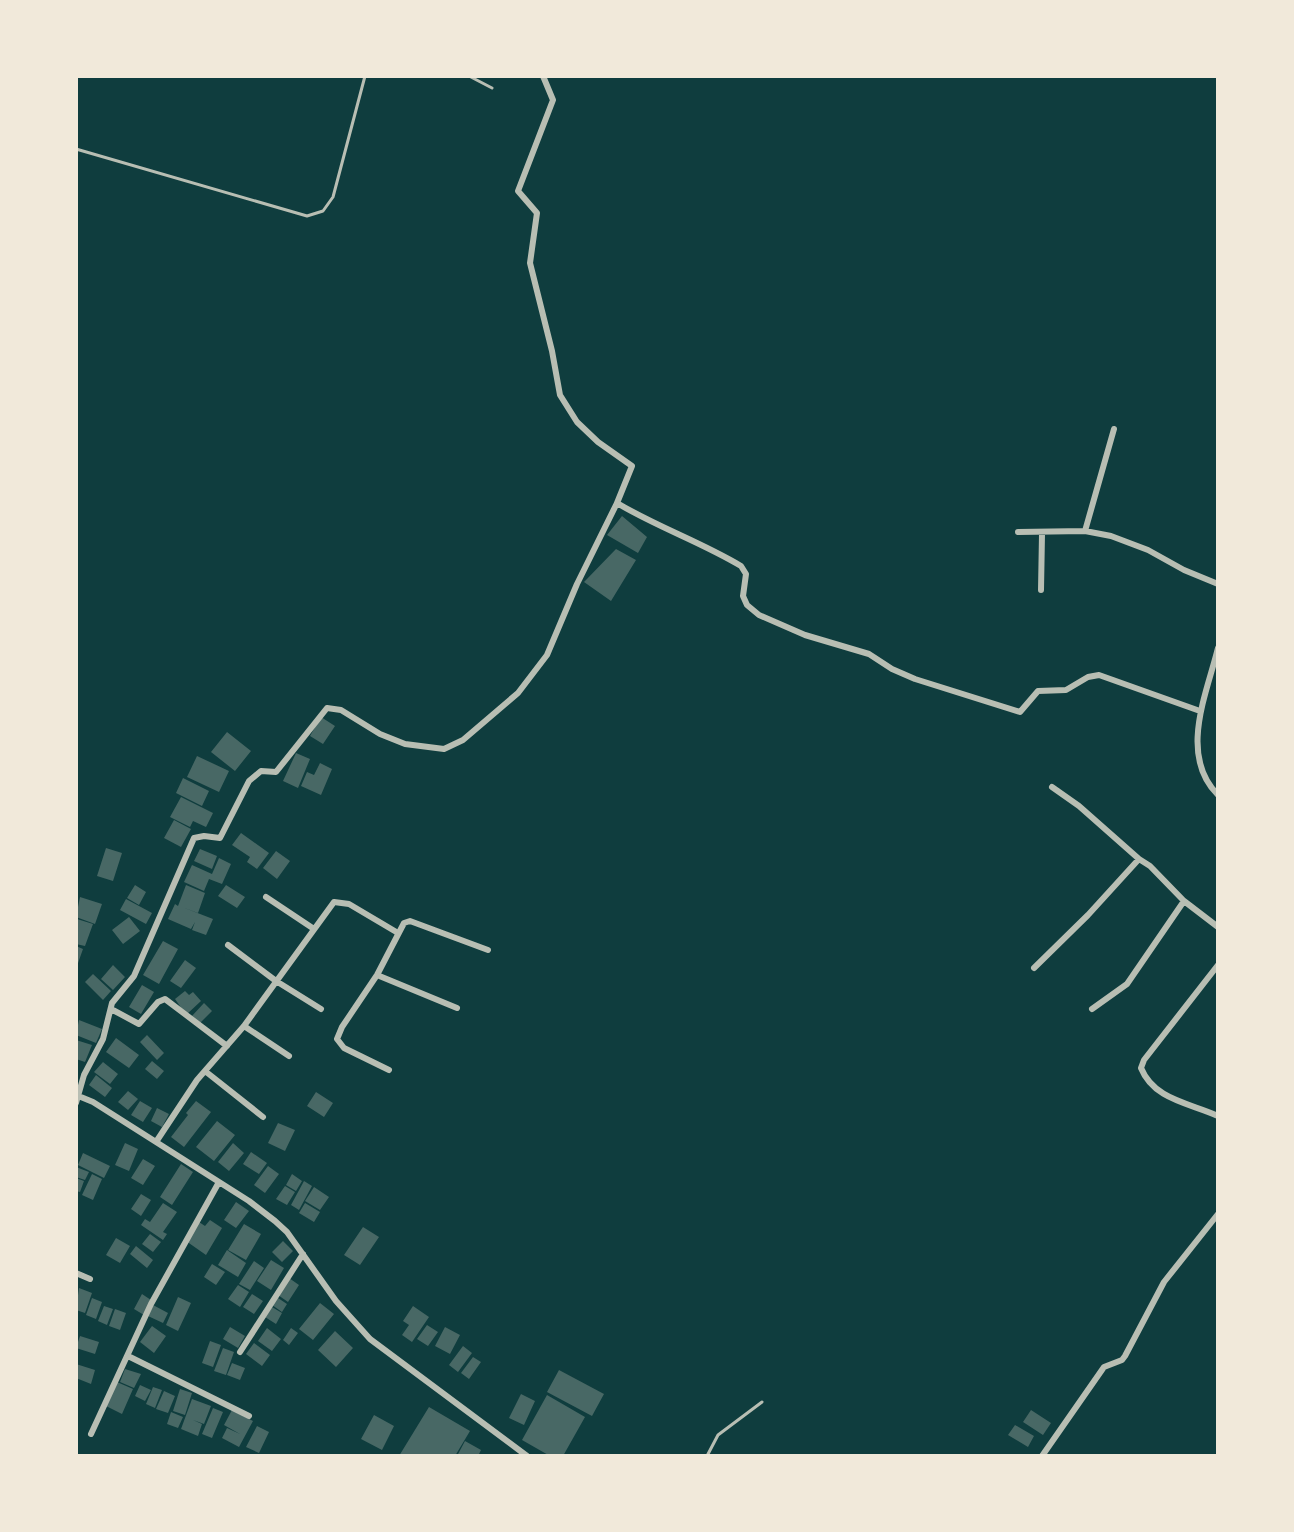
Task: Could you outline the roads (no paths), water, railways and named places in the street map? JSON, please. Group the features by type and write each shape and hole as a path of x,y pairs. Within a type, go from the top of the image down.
{"street":[{"path":"76,1103 84,1075 103,1040 111,1009 121,988 134,976 192,841 198,836 220,838 249,781 261,771 276,772 307,734 322,710 336,707 380,734 405,744 444,749 463,740 518,693 547,655 577,585 617,503 632,466 598,442 578,422 560,395 552,351 530,263 537,213 518,191 552,104 552,93 543,76"},
{"path":"1085,531 1114,429"},
{"path":"617,503 647,521 688,538 741,566 746,574 744,596 747,605 759,615 805,635 869,654 892,669 915,679 1020,712 1038,691 1066,690 1088,677 1099,675 1200,711"},
{"path":"1018,532 1042,534 1085,531 1111,536 1148,550 1184,570 1218,584"},
{"path":"1041,590 1042,534"},
{"path":"1218,648 1200,711 1198,728 1203,775 1218,795"},
{"path":"1052,787 1150,866 1184,901 1218,927"},
{"path":"1034,968 1088,915 1139,859"},
{"path":"266,897 314,929"},
{"path":"156,1142 205,1071 244,1026 327,909 339,901 369,914 398,933"},
{"path":"1092,1009 1128,984 1184,901"},
{"path":"389,1070 344,1048 337,1040 342,1027 377,975 404,923 410,921 488,950"},
{"path":"228,945 276,981 321,1009"},
{"path":"1218,965 1144,1060 1141,1068 1152,1087 1168,1097 1218,1116"},
{"path":"377,975 457,1008"},
{"path":"111,1009 139,1024 158,1002 165,999 227,1046"},
{"path":"244,1026 289,1056"},
{"path":"205,1071 263,1117"},
{"path":"78,1095 219,1182 275,1221 303,1254 336,1301 370,1339 527,1455"},
{"path":"92,1434 151,1304 219,1182"},
{"path":"1042,1455 1104,1367 1122,1360 1125,1356 1164,1282 1218,1214"},
{"path":"240,1352 303,1254"},
{"path":"76,1273 90,1279"},
{"path":"128,1356 249,1416"}],"lane":[{"path":"76,149 307,216 323,211 333,197 365,76"},
{"path":"469,76 492,88"},
{"path":"707,1455 718,1435 762,1402"}]}
